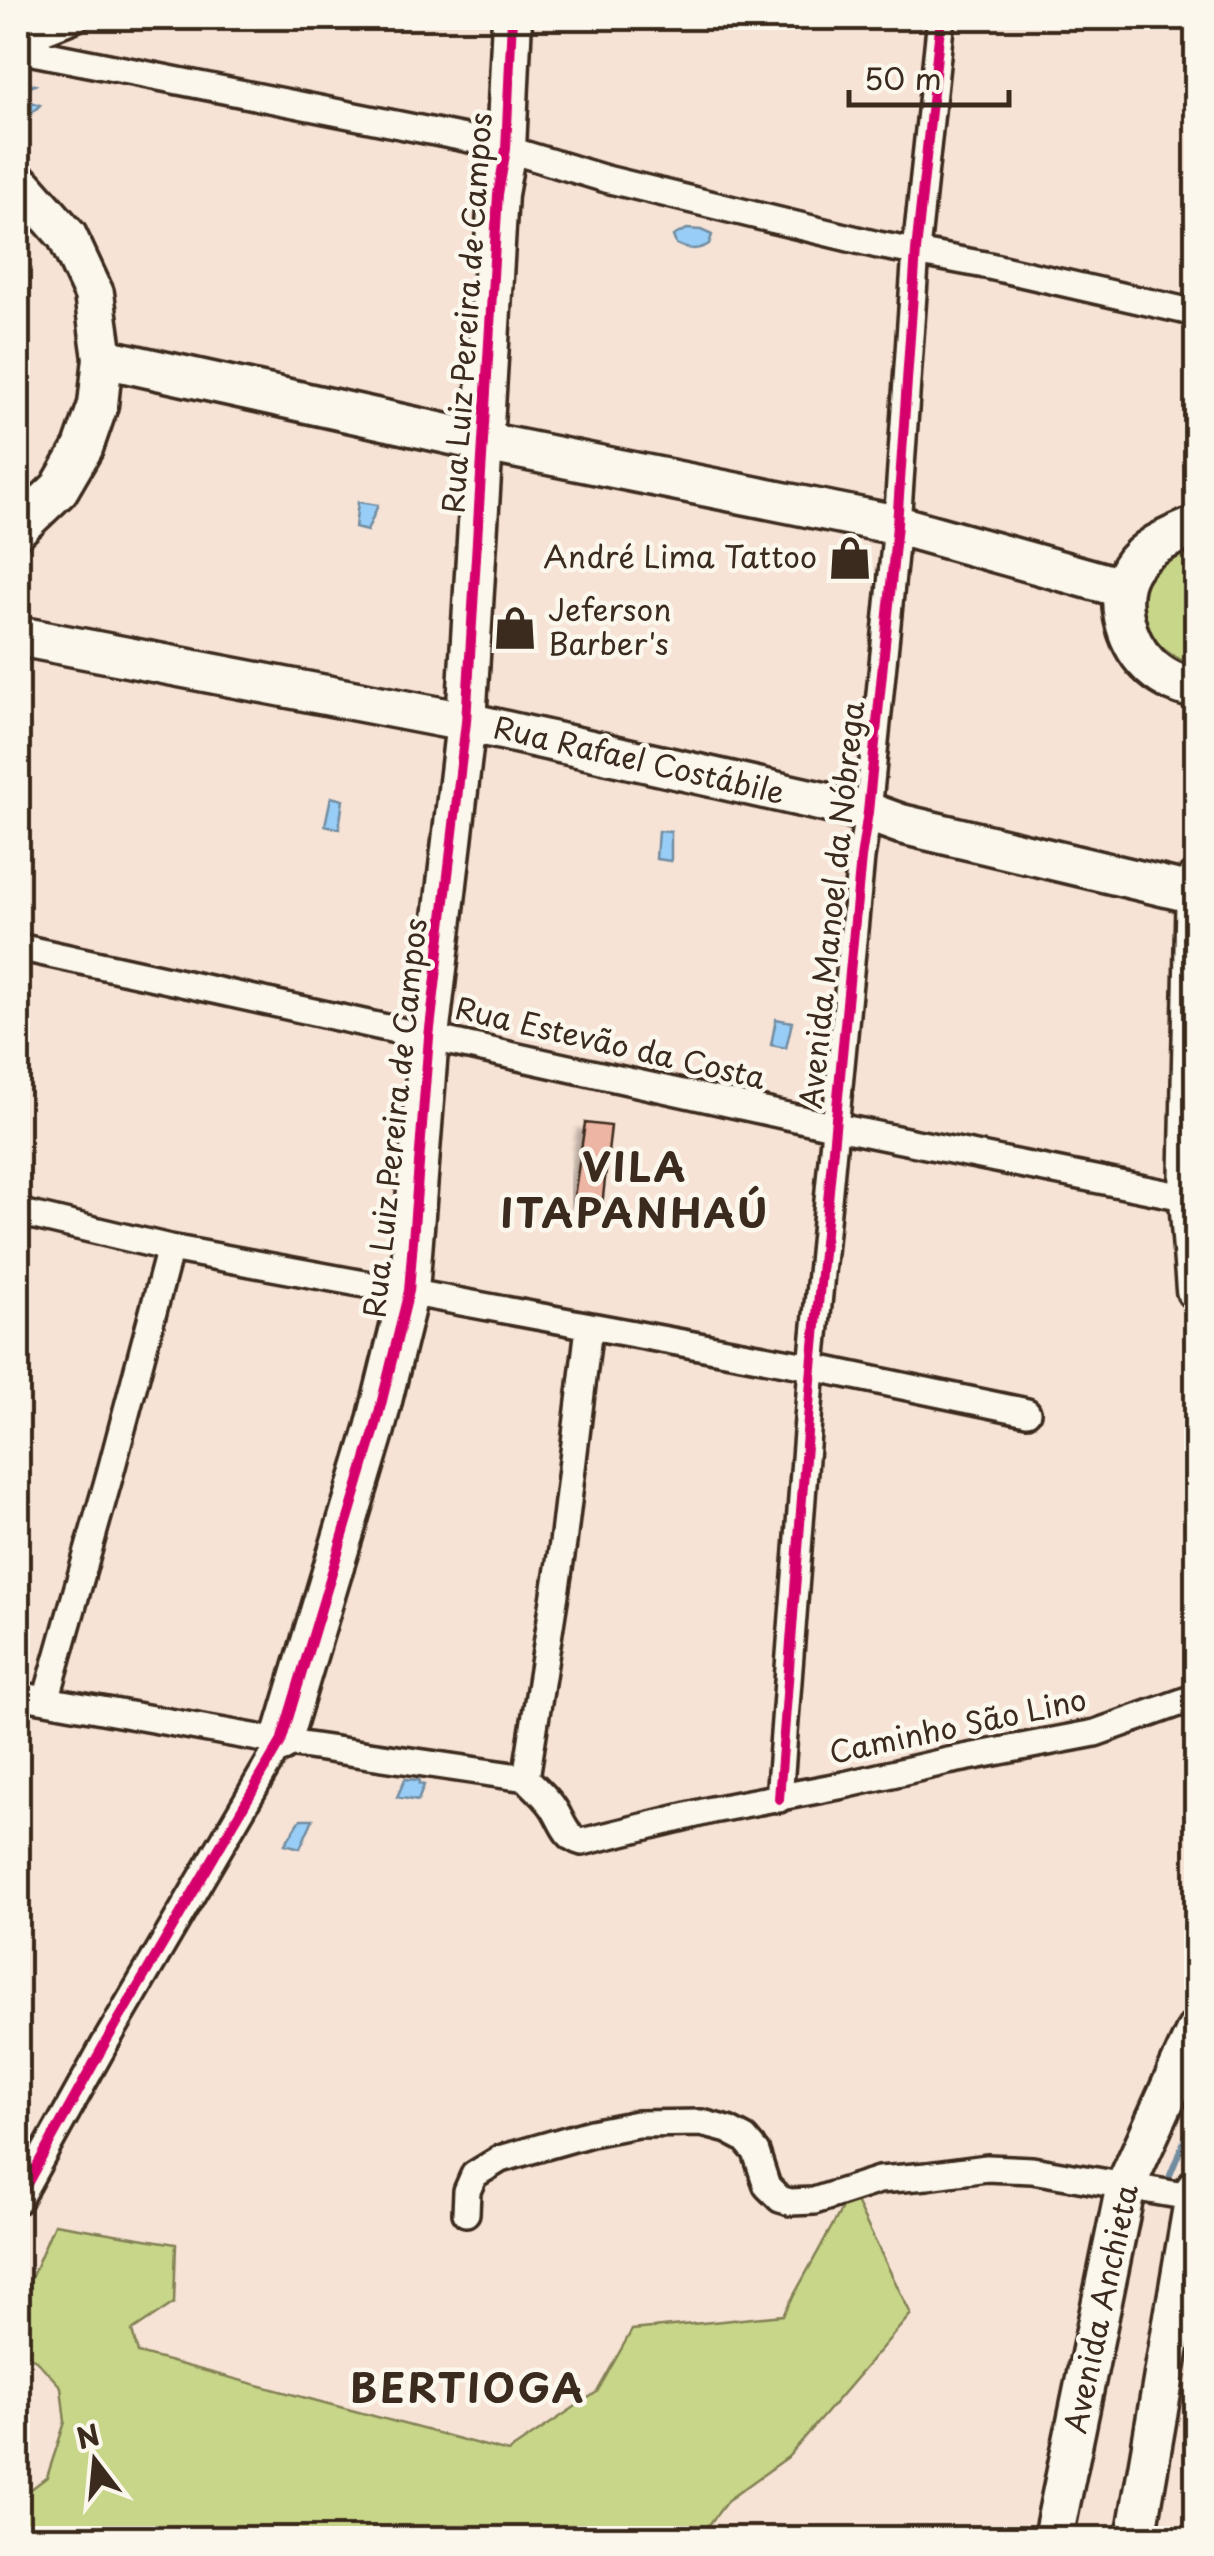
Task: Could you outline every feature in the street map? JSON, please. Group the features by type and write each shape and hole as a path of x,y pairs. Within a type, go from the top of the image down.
{"street":[{"path":"18,42 76,18"},
{"name":"Rua Luiz Pereira de Campos","path":"18,2200 281,1742 375,1429 409,1291 429,1037 466,722 512,18"},
{"name":"Avenida Manoel da Nóbrega","path":"779,1798 812,1367 897,525 916,250 941,18"},
{"path":"18,50 480,141 624,184 878,245 916,250 1196,313"},
{"path":"18,183 67,236 94,294 103,358 98,404 83,448 59,488 18,528"},
{"path":"103,358 484,442 897,525 1122,588"},
{"path":"1196,526 1158,542 1132,566 1122,588 1123,612 1130,634 1146,663 1176,685 1196,689"},
{"name":"Rua Rafael Costábile","path":"18,636 466,722 868,812 901,824 1196,894"},
{"path":"1196,880 1189,1198 1196,1290"},
{"name":"Rua Estevão da Costa","path":"18,947 836,1127 1189,1198"},
{"path":"18,1212 170,1248 812,1367 1027,1412"},
{"path":"46,1700 170,1248"},
{"path":"18,1695 281,1742 526,1778 563,1543 589,1326"},
{"name":"Caminho São Lino","path":"526,1778 556,1811 568,1834 582,1842 712,1810 1095,1733 1196,1697"},
{"name":"Avenida Anchieta","path":"1053,2538 1126,2185 1196,2030"},
{"path":"466,2213 467,2191 474,2175 500,2158 637,2124 702,2124 746,2139 756,2152 767,2186 780,2199 790,2202 814,2201 879,2180 986,2168 1032,2170 1196,2195 1136,2538"}],"green space":[{"path":"1196,547 1196,664 1177,658 1154,640 1142,623 1138,603 1155,572 1175,556"},
{"path":"851,2192 911,2314 788,2457 728,2500 699,2538 18,2538 18,2499 47,2477 65,2422 61,2387 36,2360 18,2351 18,2309 54,2224 176,2244 174,2303 132,2331 138,2353 508,2452 597,2392 632,2330 783,2315"}],"water":[{"path":"26,83 35,85 29,88 24,100 40,105 20,125 18,88"},
{"path":"687,229 712,235 709,244 693,249 676,244 673,236"},
{"path":"358,502 378,505 367,531 355,528"},
{"path":"331,797 343,800 339,829 325,825"},
{"path":"658,831 671,832 671,861 656,859"},
{"path":"776,1019 792,1022 786,1048 771,1045"},
{"path":"405,1779 419,1780 424,1785 418,1801 397,1797"},
{"path":"301,1819 313,1819 300,1848 285,1844"}],"building":[{"path":"585,1123 611,1126 602,1206 574,1197"}],"waterway":[{"path":"1168,2180 1196,2112"}],"cycle path":[{"path":"18,2200 281,1742 375,1429 409,1291 429,1037 466,722 512,18"},
{"path":"779,1799 812,1367 897,525 916,251 941,18"}],"place":[{"name":"André Lima Tattoo","path":"850,558"},
{"name":"Jeferson Barber's","path":"515,628"}],"district":[{"name":"VILA ITAPANHAÚ","path":"635,1191"},
{"name":"BERTIOGA","path":"468,2389"}]}
